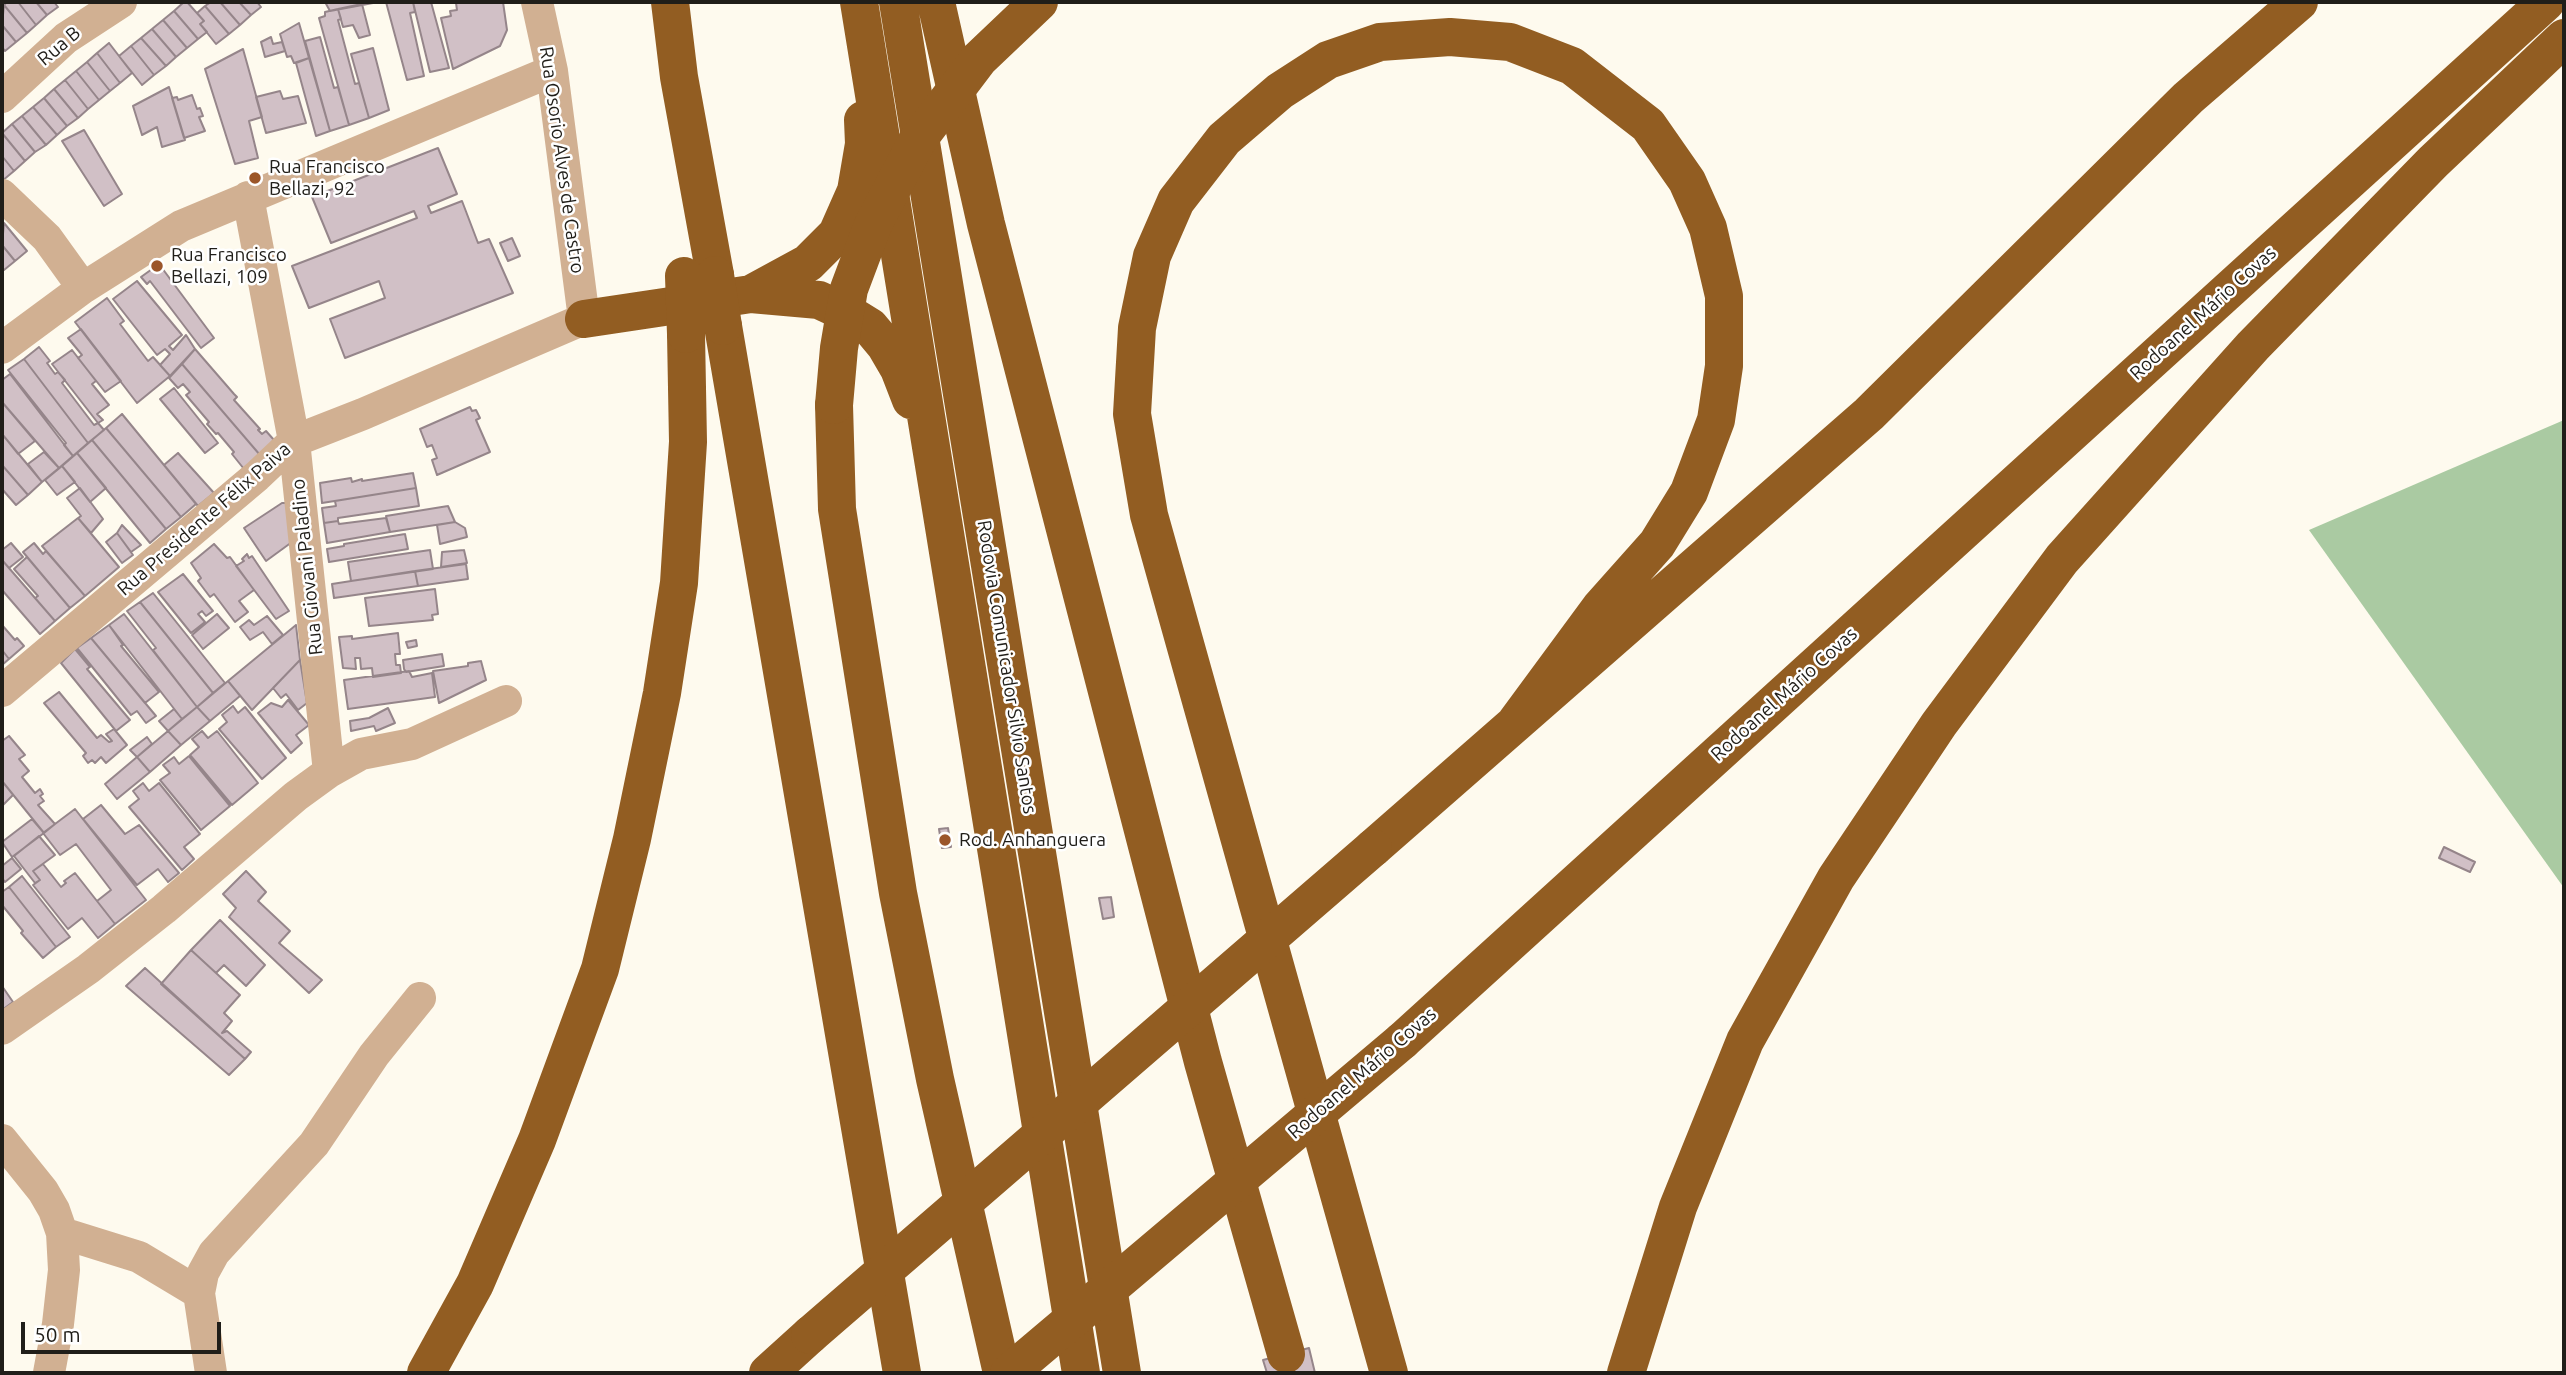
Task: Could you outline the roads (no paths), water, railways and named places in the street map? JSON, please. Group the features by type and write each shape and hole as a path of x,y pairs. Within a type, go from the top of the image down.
{"highway":[{"path":"670,2 700,276 723,326 902,1373"},
{"path":"751,294 808,263 837,234 856,191 864,144 858,2"},
{"name":"Rodovia Comunicador Silvio Santos","path":"858,2 934,456 1081,1373"},
{"name":"Rodovia Comunicador Silvio Santos","path":"898,2 1122,1373"},
{"path":"936,2 986,225 1203,1062 1286,1354"},
{"path":"1002,1373 935,1080 898,893 837,509 835,405 839,348 849,289 873,225 917,141 979,59 1039,2"},
{"path":"768,1373 1869,414 2188,98 2300,2"},
{"name":"Rodoanel Mário Covas","path":"1009,1373 1402,1041 2546,2"},
{"path":"1390,1373 1149,515 1132,414 1137,328 1152,256 1176,201 1224,139 1280,91 1328,60 1380,42 1450,37 1510,43 1572,66 1648,125 1687,181 1708,229 1724,296 1724,366 1716,420 1689,492 1657,544 1600,608 1516,722"},
{"path":"1626,1373 1678,1207 1745,1041 1836,878 1939,724 2062,559 2244,357 2433,162 2564,38"},
{"path":"426,1373 475,1284 537,1140 604,956 660,706 679,583 688,442 686,334 700,276"},
{"path":"584,320 751,294 819,300 870,327 886,345 899,369 934,456"}],"street":[{"name":"Rua B","path":"2,97 66,38 121,2"},
{"name":"Rua Osorio Alves de Castro","path":"537,2 552,71 584,320"},
{"path":"2,348 83,288 181,226 552,71"},
{"path":"2,195 47,238 83,288"},
{"name":"Rua Giovani Paladino","path":"248,197 294,441 329,772"},
{"name":"Rua Presidente Félix Paiva","path":"2,691 257,476 294,441 584,320"},
{"path":"2,1029 99,961 296,796 329,772 361,754 412,744 506,701"},
{"path":"211,1373 199,1293 203,1273 214,1253 313,1144 374,1055 420,998"},
{"path":"2,1140 43,1191 54,1210 62,1233 64,1270 49,1373"},
{"path":"62,1233 139,1257 199,1293"}],"place":[{"name":"Rua Francisco Bellazi, 92","path":"255,178"},
{"name":"Rua Francisco Bellazi, 109","path":"157,266"},
{"name":"Rod. Anhanguera","path":"945,840"}]}
